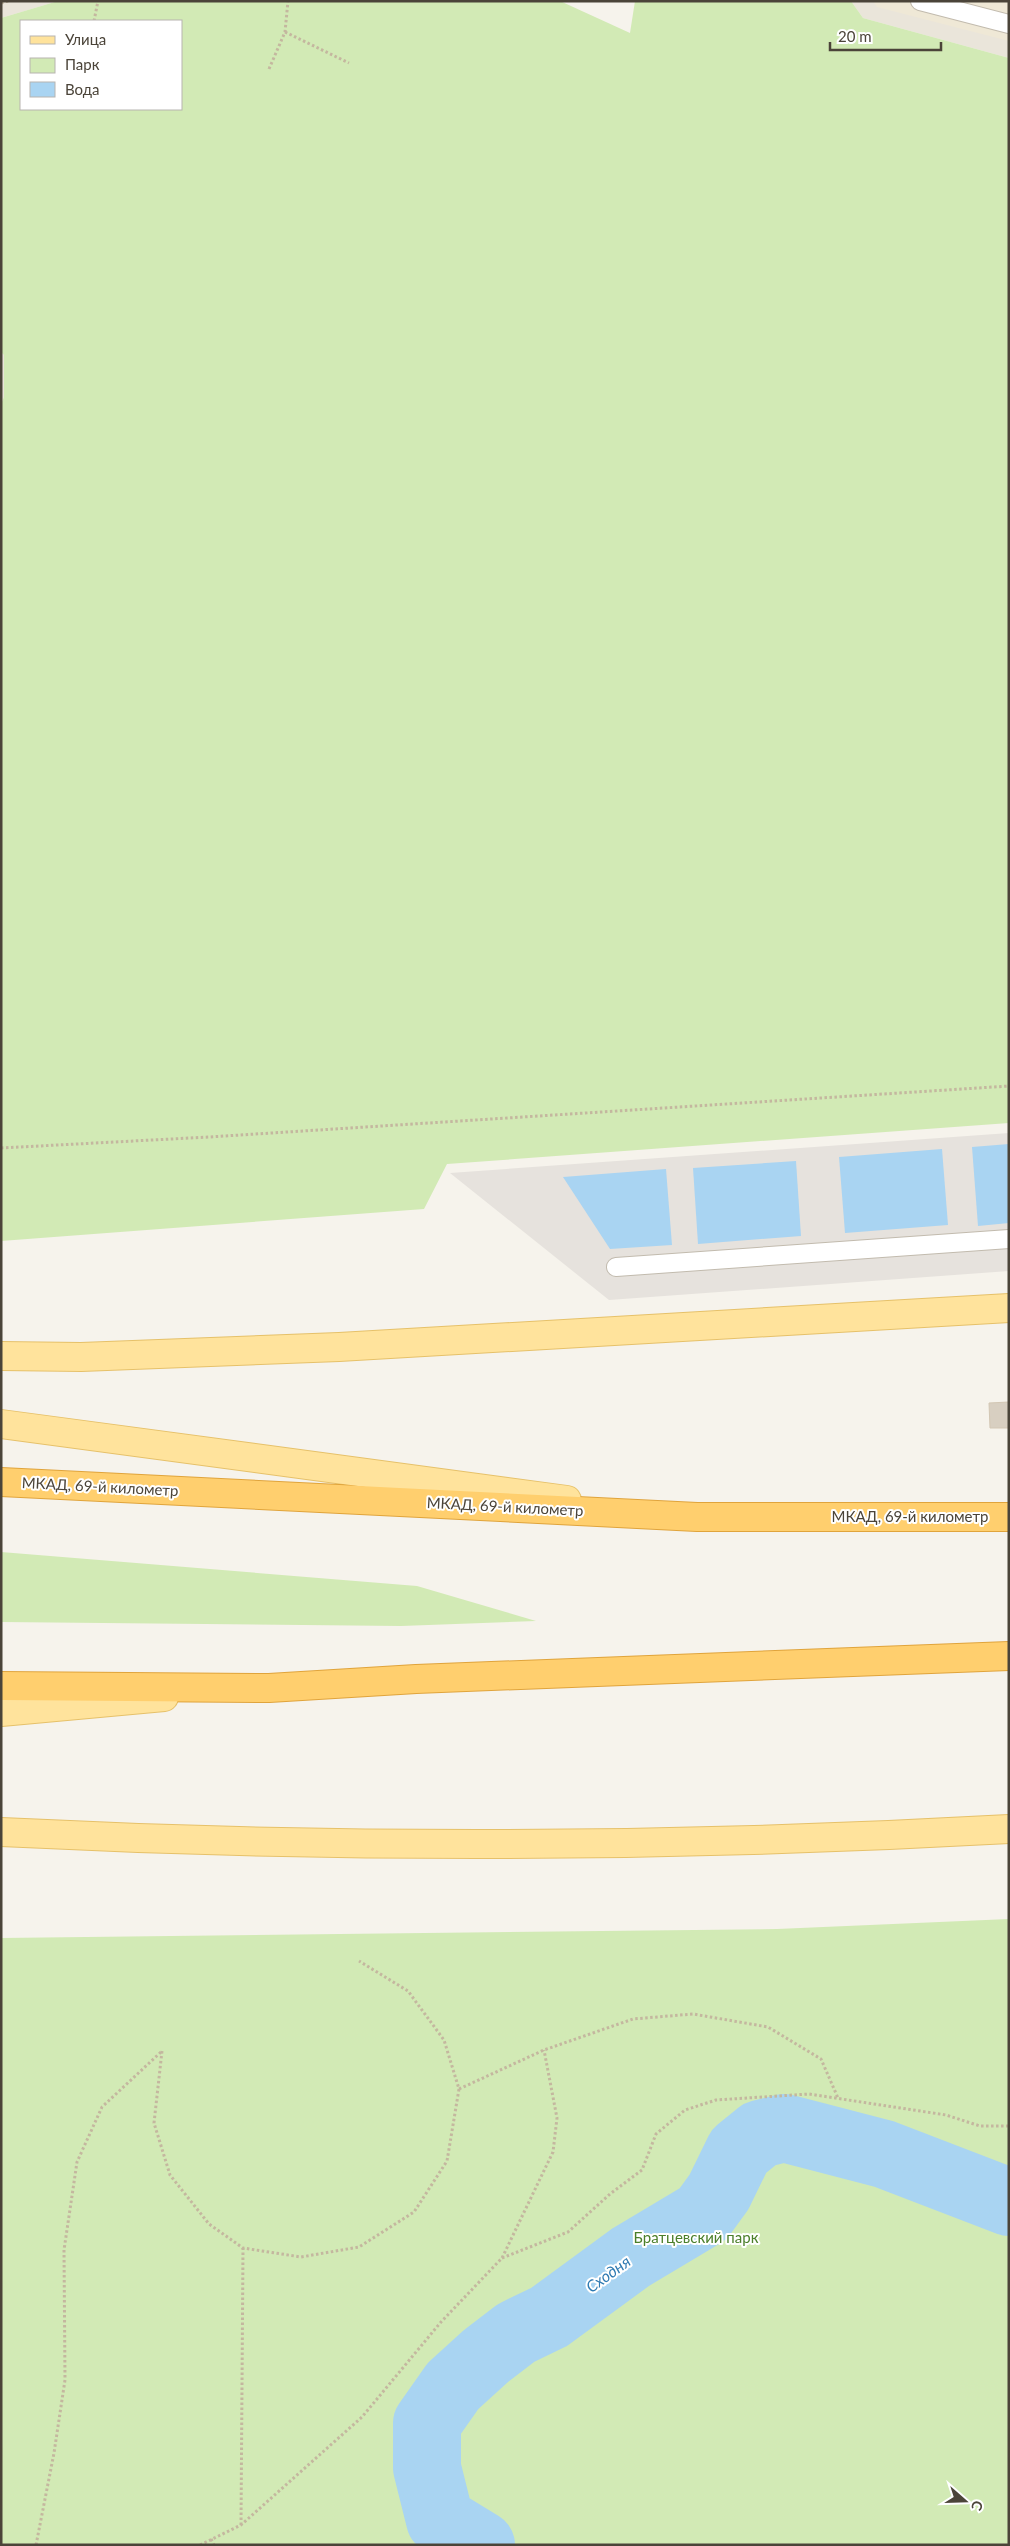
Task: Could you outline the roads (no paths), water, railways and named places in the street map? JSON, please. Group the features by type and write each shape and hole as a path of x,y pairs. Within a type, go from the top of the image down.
{"highway":[{"name":"МКАД, 69-й километр","path":"1,1482 698,1517 1009,1518"},
{"path":"1,1686 270,1688 456,1678 1009,1656"}],"main road":[{"path":"1,1356 81,1357 448,1340 1009,1308"},
{"path":"1,1424 698,1517"},
{"path":"1,1712 270,1688"},
{"path":"1,1832 362,1843 629,1844 834,1839 1009,1829"}],"lane":[{"path":"920,1 1009,24"},
{"path":"616,1267 1009,1239"}],"water":[{"path":"1009,1144 1009,1223 978,1226 972,1147"},
{"path":"942,1149 948,1225 845,1233 839,1157"},
{"path":"796,1161 801,1236 698,1244 693,1168"},
{"path":"666,1169 672,1245 610,1249 563,1177"}],"waterway":[{"name":"Сходня","path":"481,2545 440,2520 427,2468 427,2423 453,2386 486,2356 516,2333 549,2317 631,2257 703,2214 719,2192 739,2151 760,2134 784,2128 884,2154 1009,2202"}],"park label":[{"name":"Братцевский парк","path":"696,2238"}]}
